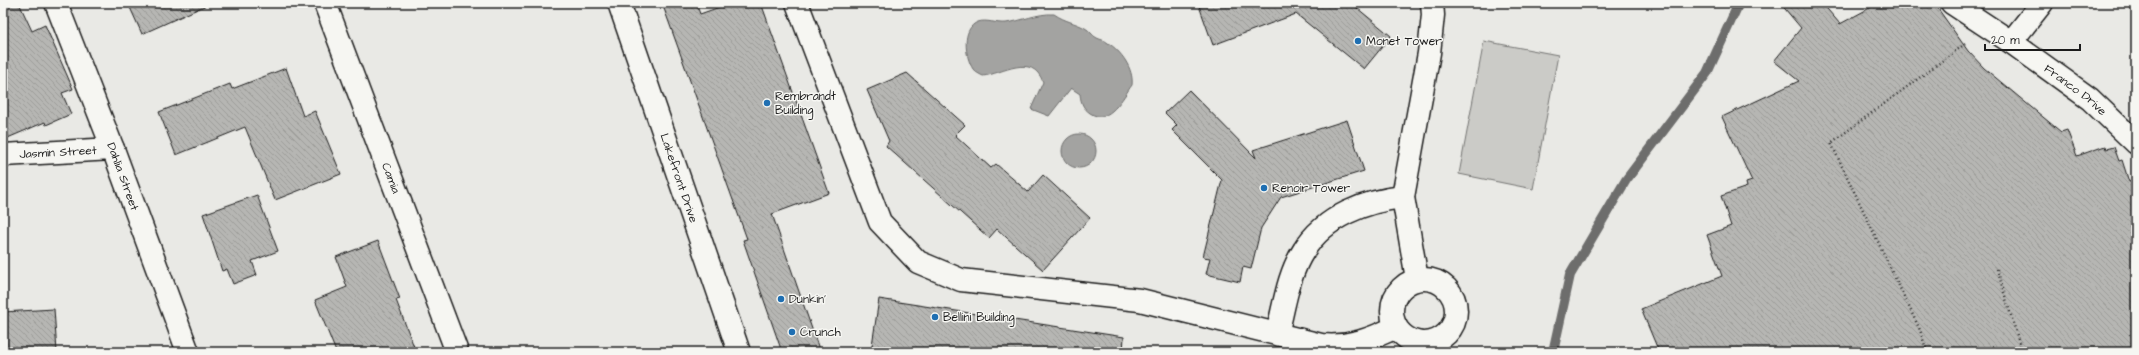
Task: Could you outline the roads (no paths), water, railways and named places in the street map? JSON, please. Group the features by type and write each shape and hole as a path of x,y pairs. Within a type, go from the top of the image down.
{"street":[{"name":"Dahlia Street","path":"56,3 113,149 188,352"},
{"name":"Camia","path":"325,3 457,352"},
{"name":"Lakefront Drive","path":"619,3 739,352"},
{"path":"797,3 880,222 918,262 961,280 1140,300 1321,345 1344,346 1367,340 1396,327"},
{"path":"1417,279 1403,197 1430,53 1433,15 1432,3"},
{"name":"Franco Drive","path":"1952,3 1988,28 2012,42 2090,99 2136,143"},
{"path":"2012,42 2042,3"},
{"name":"Jasmin Street","path":"3,154 113,149"},
{"path":"1276,334 1296,267 1303,250 1313,237 1350,211 1365,204 1403,197"},
{"path":"1417,279 1430,279 1443,285 1451,295 1455,307 1454,320 1449,331 1429,347 1404,336 1396,327 1392,316 1392,304 1397,293 1405,284 1417,279"}],"waterway":[{"path":"1553,352 1570,275 1626,180 1707,73 1739,3"}],"place":[{"name":"Monet Tower","path":"1358,41"},
{"name":"Rembrandt Building","path":"767,103"},
{"name":"Renoir Tower","path":"1264,188"},
{"name":"Dunkin'","path":"781,299"},
{"name":"Bellini Building","path":"935,317"},
{"name":"Crunch","path":"792,332"}]}
